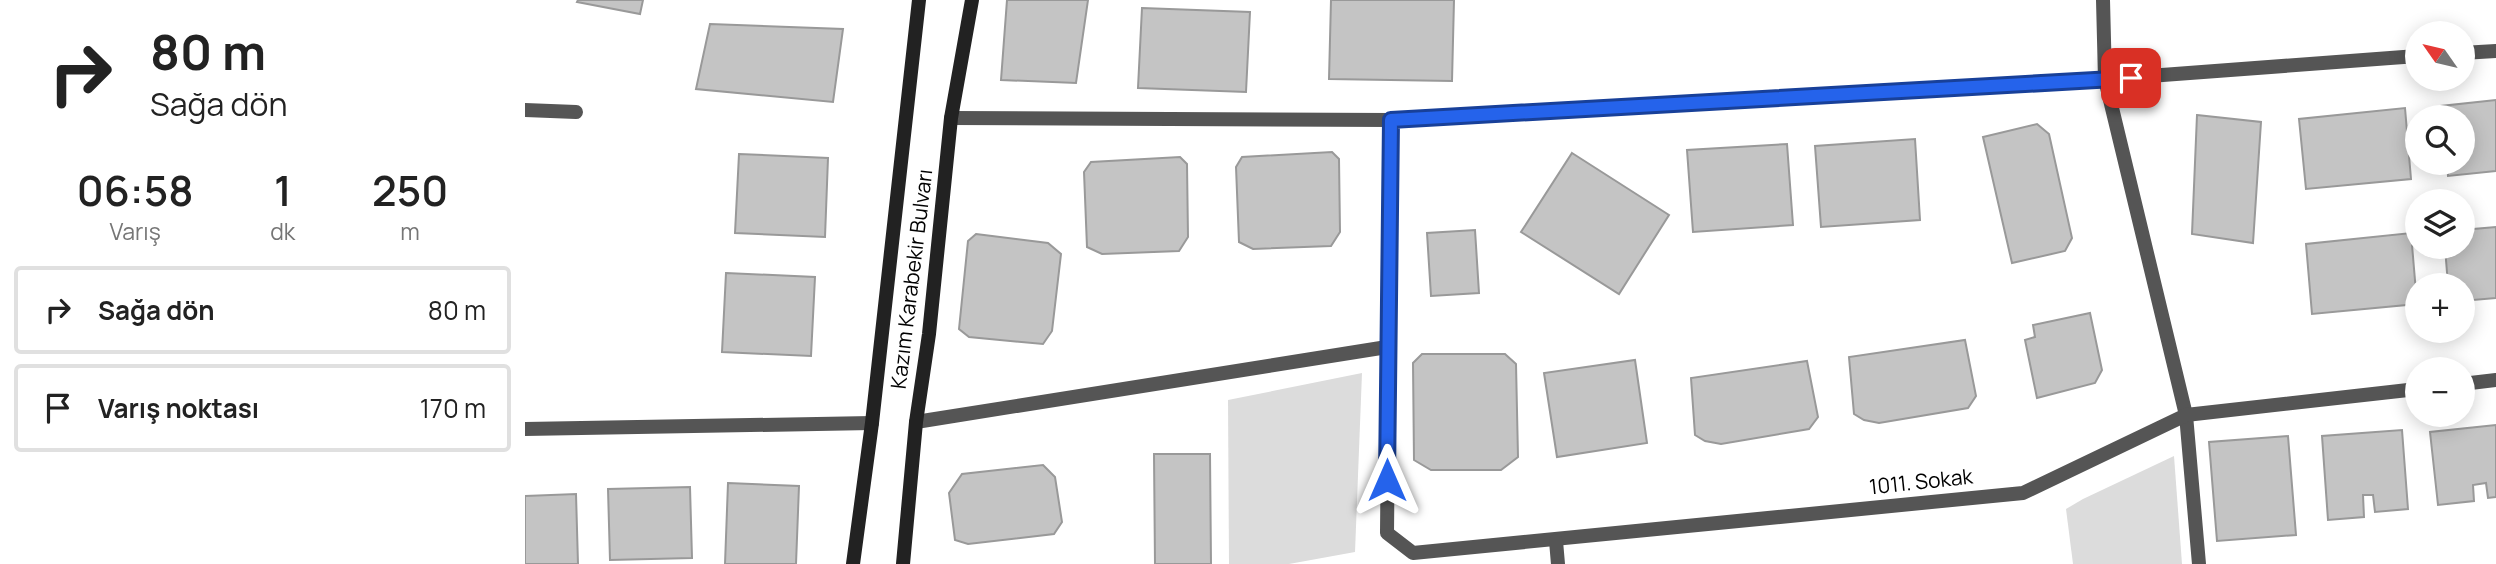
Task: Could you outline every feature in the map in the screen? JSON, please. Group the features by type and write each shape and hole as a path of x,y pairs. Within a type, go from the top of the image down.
{"main road":[{"name":"Kazım Karabekir Bulvarı","path":"853,564 872,424 919,0"},
{"name":"Kazım Karabekir Bulvarı","path":"903,564 916,422 929,334 951,118 972,0"}],"street":[{"path":"2103,0 2105,79 2186,415 2199,564"},
{"path":"2475,52 2496,51"},
{"path":"951,118 1391,120 2105,79 2405,57"},
{"path":"525,110 576,112"},
{"path":"916,422 1387,347 1391,120"},
{"name":"1011. Sokak","path":"1387,347 1387,533 1413,553 2022,493 2186,415 2405,390"},
{"path":"2475,382 2496,380"},
{"path":"525,429 872,424"},
{"path":"1556,541 1558,564"}],"shaded area":[{"path":"1362,373 1355,552 1289,564 1229,564 1228,400"},
{"path":"2174,456 2182,564 2073,564 2066,509"}],"building":[{"path":"643,0 640,14 577,2"},
{"path":"1007,0 1088,0 1076,83 1001,80"},
{"path":"1331,0 1454,0 1452,81 1329,79"},
{"path":"1142,8 1250,12 1246,92 1138,88"},
{"path":"710,24 843,29 833,102 696,89"},
{"path":"2496,100 2496,171 2475,173 2475,105 2450,105"},
{"path":"2405,108 2405,175 2411,175 2411,179 2306,189 2299,119"},
{"path":"2197,115 2261,122 2253,243 2192,234"},
{"path":"2037,124 2049,134 2072,238 2065,251 2012,263 1983,137"},
{"path":"1915,139 1920,220 1821,227 1815,146"},
{"path":"1787,144 1793,225 1693,232 1687,150"},
{"path":"1332,152 1339,159 1340,232 1331,246 1253,249 1239,242 1236,167 1242,157"},
{"path":"1572,153 1669,215 1619,294 1521,232"},
{"path":"739,154 828,158 825,237 735,233"},
{"path":"1180,157 1187,164 1188,237 1179,251 1102,254 1087,247 1084,172 1091,162"},
{"path":"2496,227 2496,298 2475,300 2475,273 2447,273 2446,259 2475,259 2475,229"},
{"path":"1475,230 1479,293 1431,296 1427,233"},
{"path":"976,234 1048,243 1061,254 1052,331 1043,344 969,337 959,329 968,241"},
{"path":"2405,234 2405,259 2413,259 2414,273 2405,273 2405,305 2312,314 2306,244"},
{"path":"726,273 815,277 811,356 722,352"},
{"path":"2090,313 2102,370 2095,383 2037,398 2025,340 2035,337 2033,325"},
{"path":"1965,340 1976,396 1968,408 1879,423 1864,420 1854,414 1849,357"},
{"path":"1422,354 1505,354 1516,364 1518,457 1501,470 1431,470 1414,460 1413,363"},
{"path":"1635,360 1647,443 1557,457 1544,373"},
{"path":"1807,361 1818,417 1809,429 1721,444 1705,441 1695,435 1691,378"},
{"path":"2496,425 2496,497 2488,498 2486,483 2473,485 2474,501 2438,505 2430,432"},
{"path":"2402,430 2408,509 2375,512 2373,495 2363,495 2364,517 2328,520 2322,436"},
{"path":"2288,436 2296,535 2217,541 2209,442"},
{"path":"1154,454 1210,454 1211,564 1155,564"},
{"path":"1043,465 1055,477 1062,522 1054,534 968,544 955,540 949,493 962,474"},
{"path":"728,483 799,486 796,564 725,564"},
{"path":"690,487 692,558 610,560 608,489"},
{"path":"576,494 578,564 525,564 525,496"}],"route":[{"path":"1387,480 1391,120 2131,78"}]}
